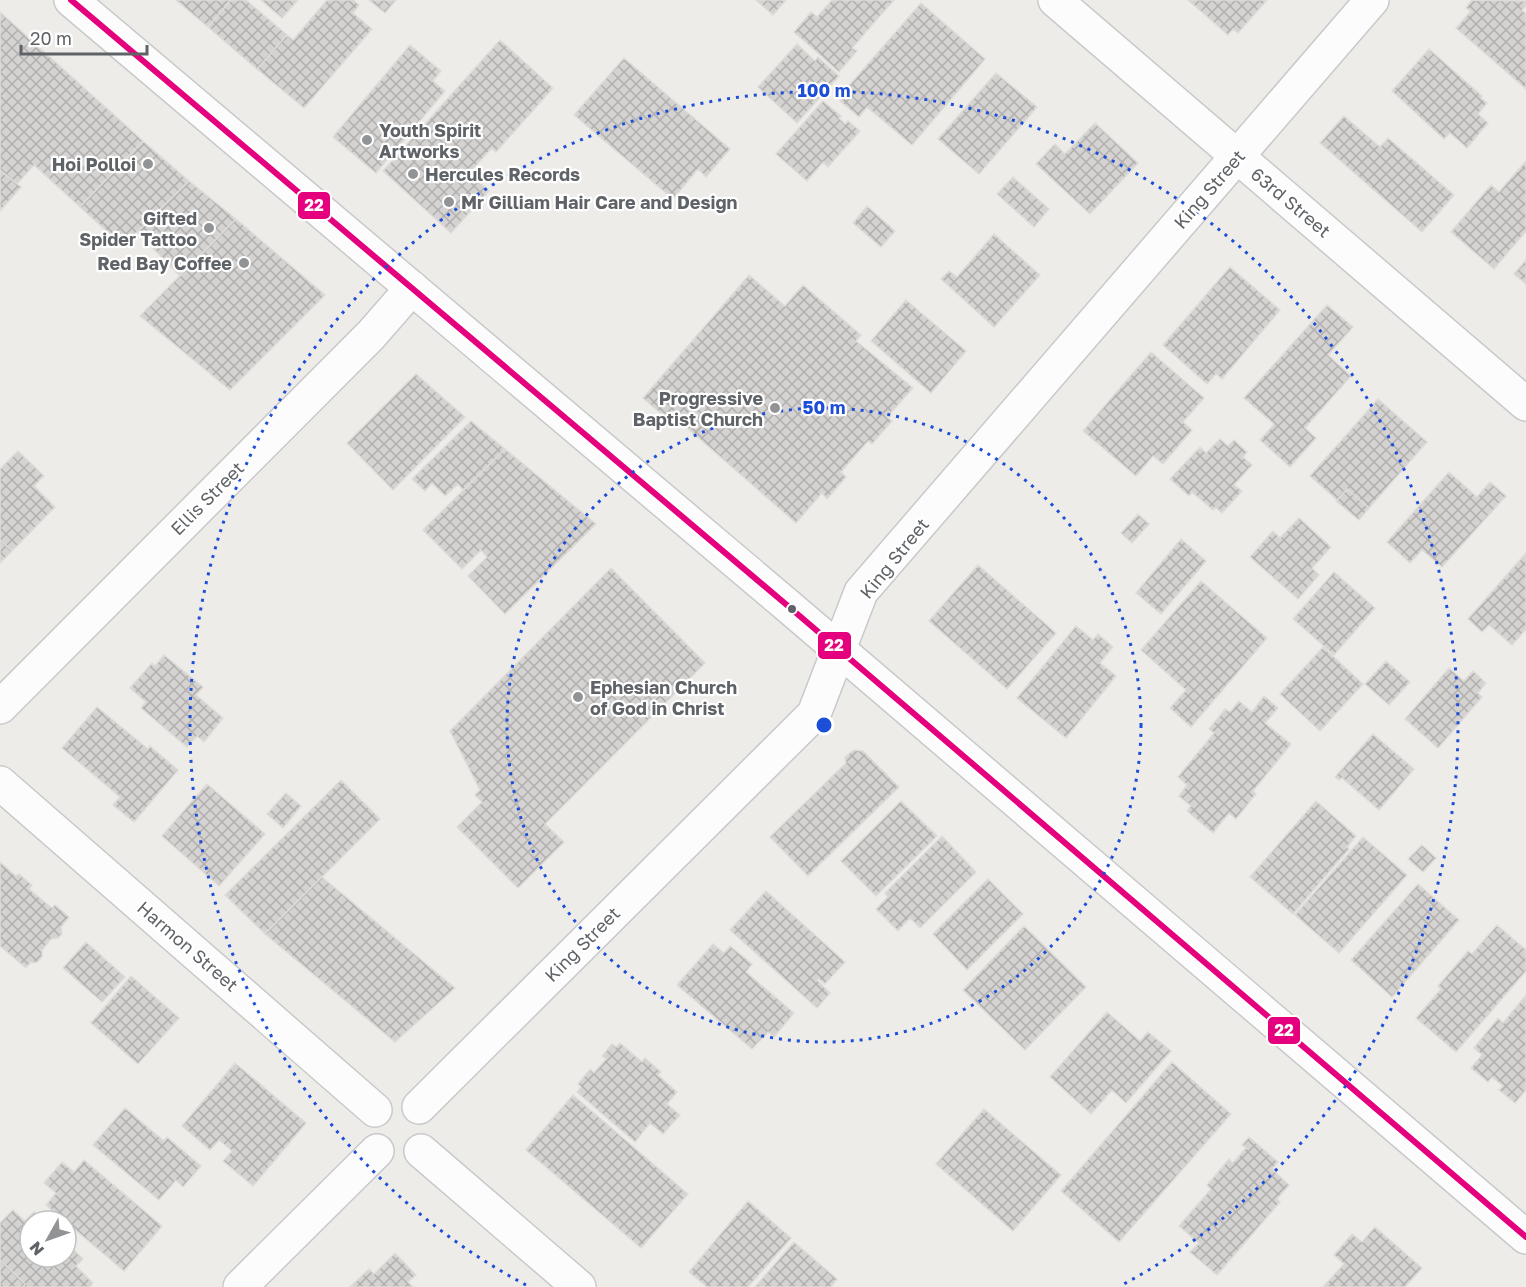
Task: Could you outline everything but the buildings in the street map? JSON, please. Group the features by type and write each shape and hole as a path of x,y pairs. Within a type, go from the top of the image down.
{"street":[{"path":"71,0 838,649 1526,1238"},
{"name":"63rd Street","path":"1055,0 1526,404"},
{"name":"King Street","path":"418,1107 814,714 861,592 1372,0"},
{"name":"Ellis Street","path":"0,707 371,335 412,288"},
{"name":"Harmon Street","path":"0,783 375,1110"},
{"path":"392,1100 410,1102 418,1107 429,1124 427,1143 421,1151 404,1161 384,1157 376,1151 369,1135 370,1118 375,1110 392,1100"},
{"path":"240,1287 376,1151"},
{"path":"421,1151 579,1287"}],"transit line":[{"name":"22","path":"71,0 788,606 1526,1237"}],"place":[{"name":"Youth Spirit Artworks","path":"367,140"},
{"name":"Hoi Polloi","path":"148,164"},
{"name":"Hercules Records","path":"413,174"},
{"name":"Mr Gilliam Hair Care and Design","path":"449,202"},
{"name":"Gifted Spider Tattoo","path":"209,228"},
{"name":"Red Bay Coffee","path":"244,263"},
{"name":"Progressive Baptist Church","path":"775,408"},
{"name":"Ephesian Church of God in Christ","path":"578,697"}]}
